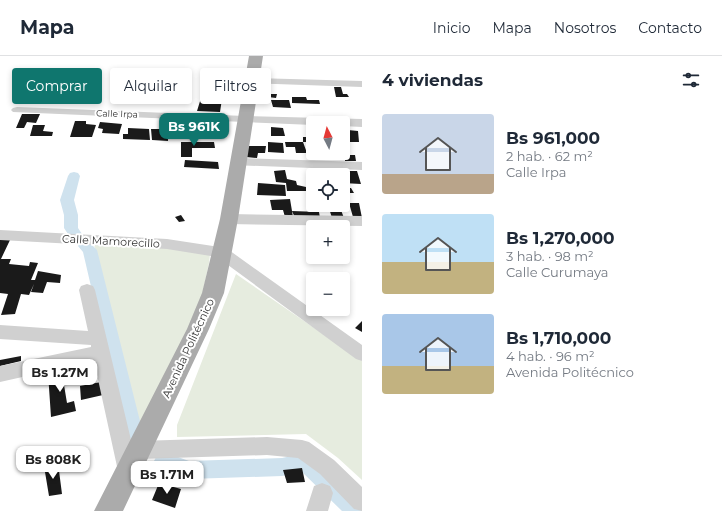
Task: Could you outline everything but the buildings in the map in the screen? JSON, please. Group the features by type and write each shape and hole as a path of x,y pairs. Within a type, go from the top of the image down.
{"main road":[{"name":"Avenida Politécnico","path":"254,68 256,56"},
{"name":"Avenida Politécnico","path":"108,511 198,329 213,293 229,219 248,104"}],"street":[{"path":"271,82 362,84"},
{"name":"Calle Irpa","path":"17,110 246,120 362,123"},
{"path":"238,162 362,166"},
{"path":"229,219 362,221"},
{"name":"Calle Mamorecillo","path":"0,235 167,244 221,252"},
{"path":"221,252 362,354"},
{"path":"87,290 128,471"},
{"path":"0,332 99,345"},
{"path":"0,374 99,345"},
{"path":"139,450 267,446 302,449 327,467 362,502"}],"shaded area":[{"path":"94,244 193,250 210,254 200,305 136,436 110,326"},
{"path":"236,274 362,361 362,480 338,458 306,434 177,437 177,425"}],"waterway":[{"path":"74,176 67,200 71,215 71,228 75,234"},
{"path":"85,246 90,250 135,437"},
{"path":"164,461 189,470 282,467 305,462 357,511"}]}
